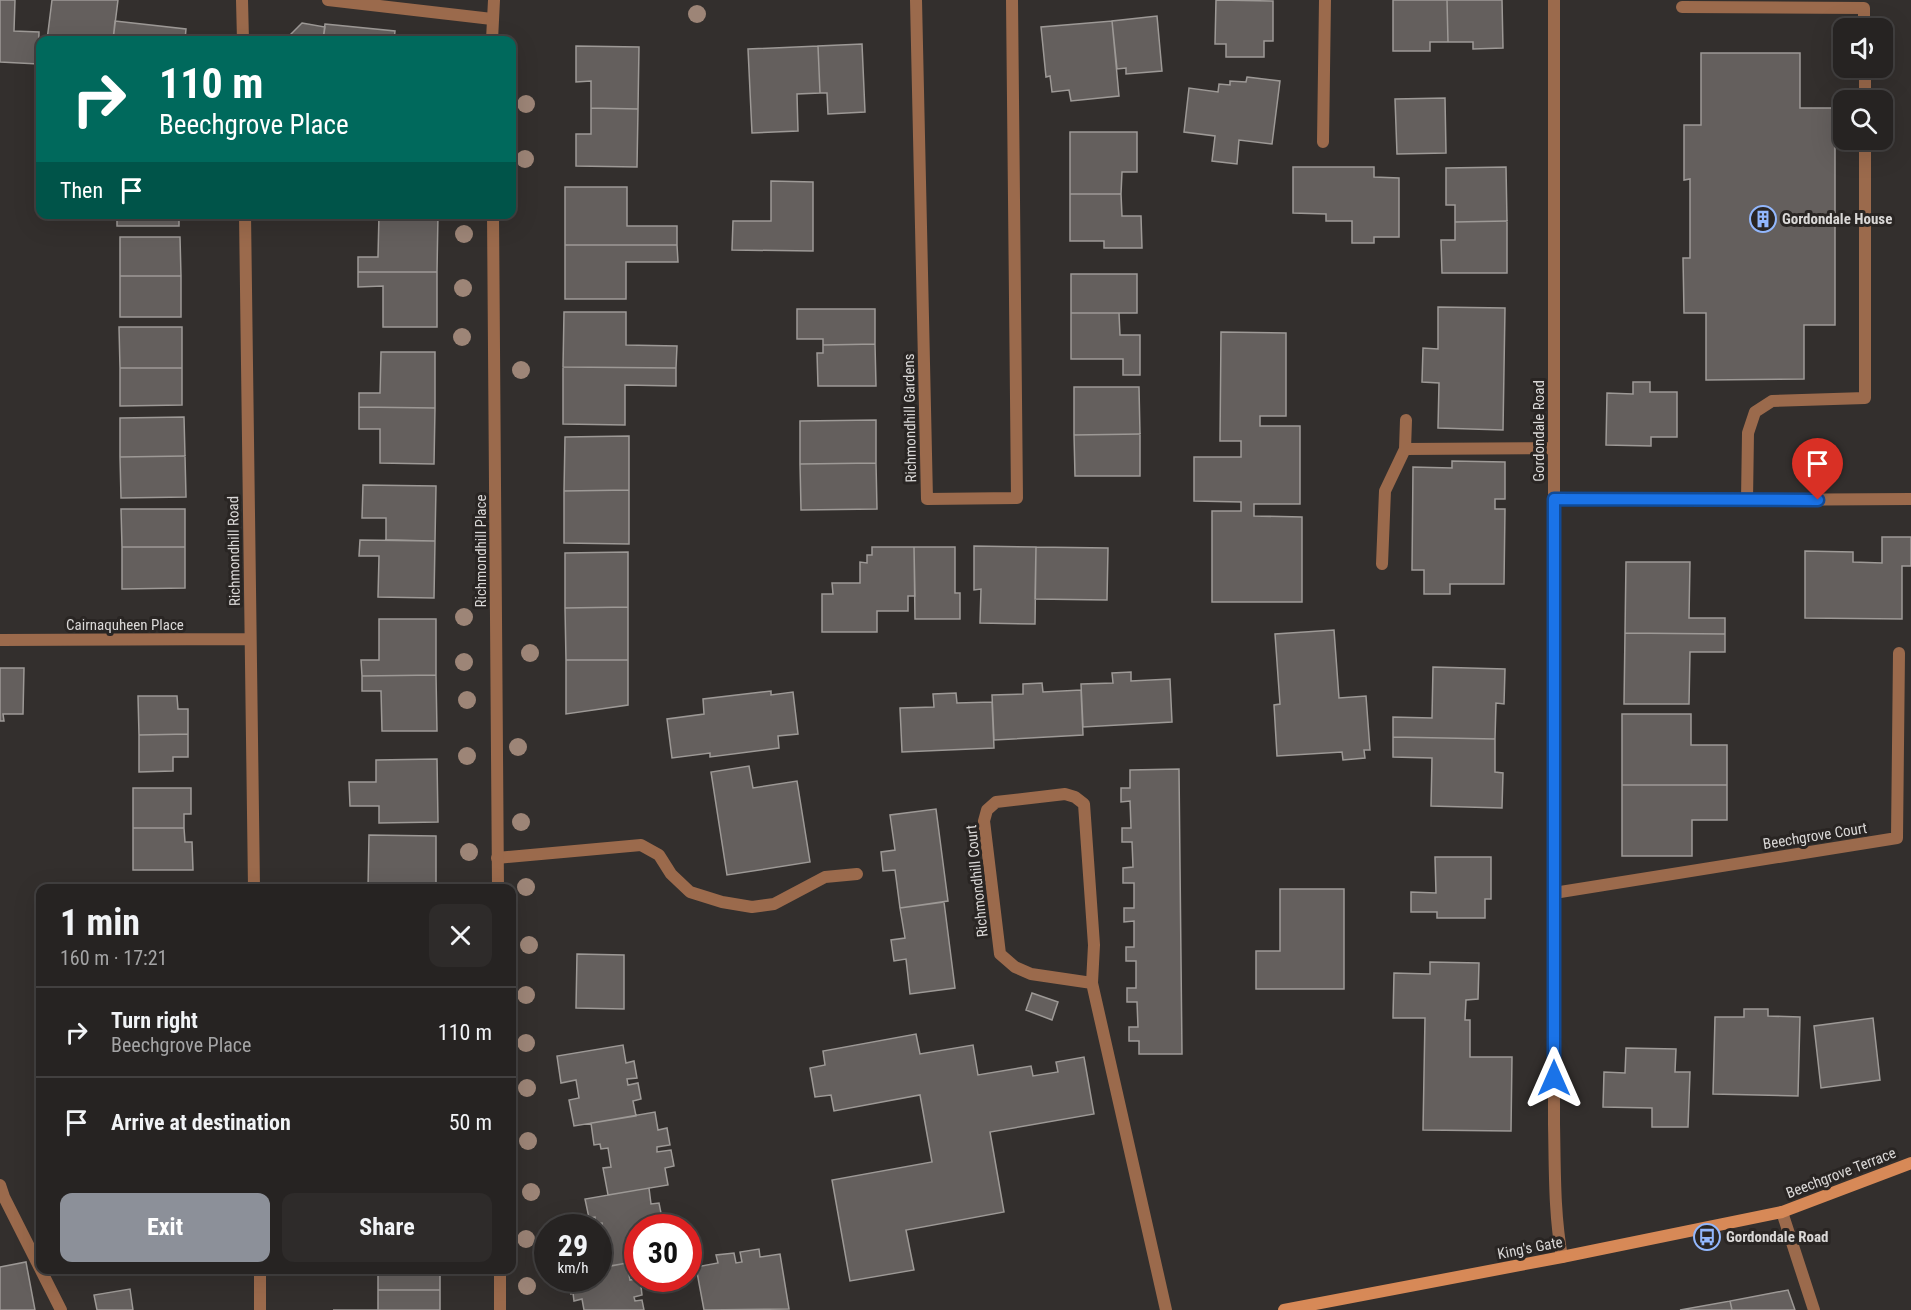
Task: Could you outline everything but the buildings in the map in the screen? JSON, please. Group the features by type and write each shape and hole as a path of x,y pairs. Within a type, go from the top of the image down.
{"street":[{"path":"242,0 243,36"},
{"path":"328,0 492,19"},
{"path":"492,36 494,0"},
{"name":"Richmondhill Gardens","path":"916,0 927,499 1017,498 1012,0"},
{"path":"1323,142 1325,0"},
{"name":"Gordondale Road","path":"1554,0 1555,1187 1562,1257"},
{"path":"1682,7 1864,8 1864,18"},
{"path":"1748,500 1748,433 1755,412 1772,401 1865,398 1865,150"},
{"name":"Richmondhill Road","path":"245,219 254,884"},
{"name":"Richmondhill Place","path":"493,219 498,884"},
{"path":"1382,564 1385,491 1405,449 1406,420"},
{"path":"1405,449 1554,448"},
{"path":"1554,499 1911,498"},
{"name":"Cairnaquheen Place","path":"0,640 250,639"},
{"name":"Beechgrove Court","path":"1554,892 1897,838 1899,653"},
{"name":"Richmondhill Court","path":"1092,983 1031,974 1015,967 1000,954 984,821 987,810 996,802 1065,794 1076,797 1084,804 1094,945 1092,983 1166,1310"},
{"path":"498,858 640,845 659,855 671,874 690,892 722,902 752,907 774,904 825,877 857,874"},
{"name":"Beechgrove Terrace","path":"1782,1212 1911,1163"},
{"path":"0,1185 36,1260"},
{"path":"1782,1212 1814,1310"},
{"name":"King's Gate","path":"1284,1310 1782,1212"},
{"path":"43,1274 61,1310"},
{"path":"260,1274 260,1310"},
{"path":"500,1274 500,1310"}],"place":[{"name":"Gordondale House","path":"1763,219"},
{"name":"Gordondale Road","path":"1707,1237"}],"route":[{"path":"1554,1078 1554,499 1818,500"}]}
